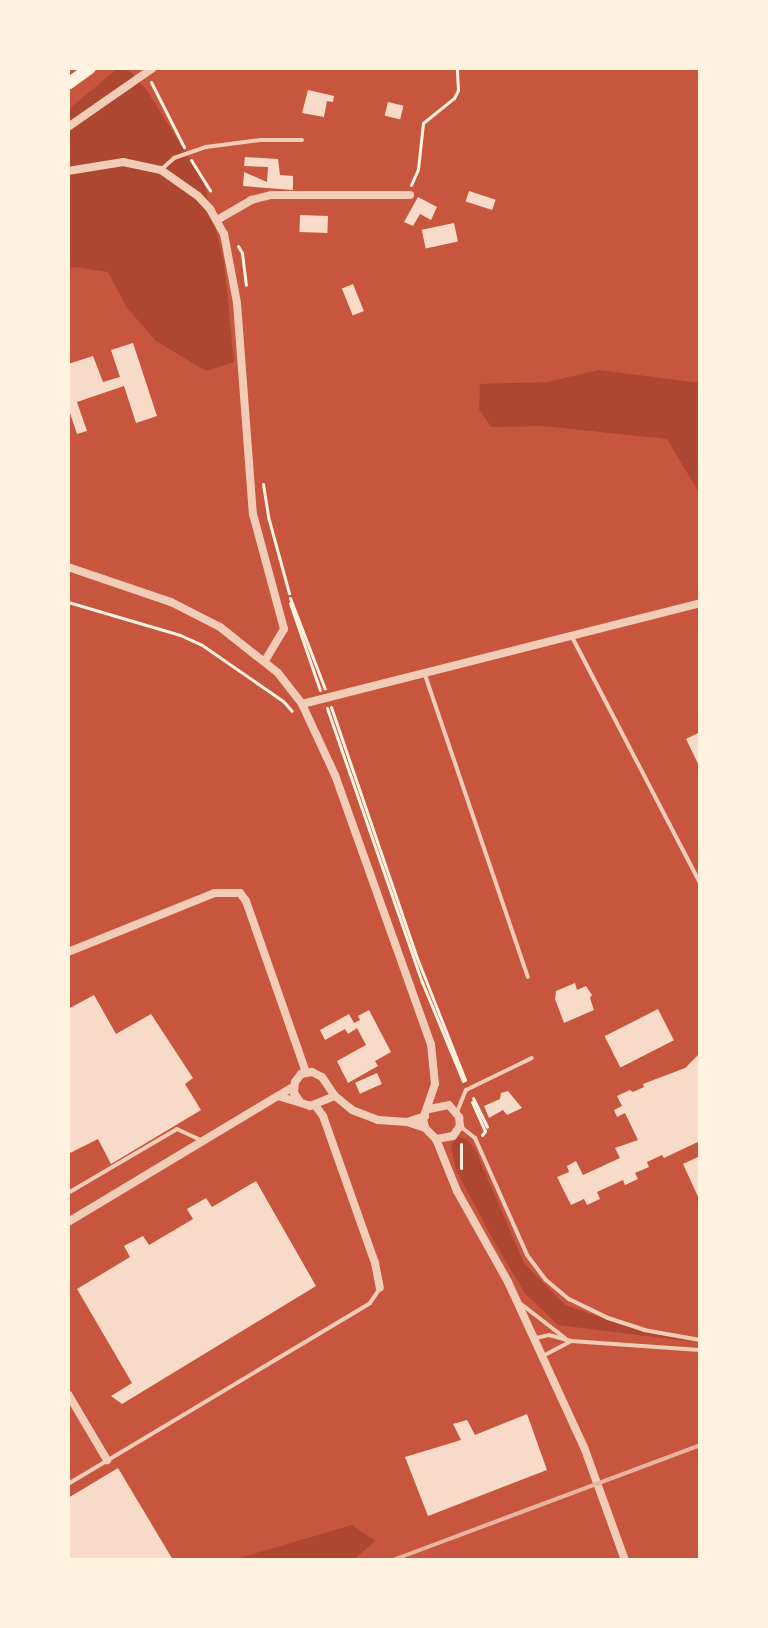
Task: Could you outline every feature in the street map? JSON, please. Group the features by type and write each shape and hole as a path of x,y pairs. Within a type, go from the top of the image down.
{"main road":[{"path":"68,84 90,68"}],"street":[{"path":"68,127 150,70"},
{"path":"68,171 123,162 161,170 198,196 217,220 233,274 253,514 284,629 265,661"},
{"path":"217,220 251,200 271,195 410,195"},
{"path":"68,567 171,602 220,627 265,661 302,704 335,775 431,1044 435,1084 443,1104 457,1112 460,1126 448,1139 444,1155"},
{"path":"302,704 700,603"},
{"path":"68,952 215,893 240,893 246,901 306,1072"},
{"path":"306,1072 322,1077 335,1096 352,1110 378,1120 407,1122 425,1128 436,1139 457,1191 543,1356 592,1469 625,1560"},
{"path":"68,1222 293,1087 297,1078 306,1072"},
{"path":"425,1128 435,1084"},
{"path":"293,1087 299,1100"},
{"path":"327,1087 321,1101 323,1116 375,1263 380,1288"},
{"path":"278,1096 321,1101 335,1096"},
{"path":"407,1122 443,1104"},
{"path":"436,1139 448,1139"},
{"path":"68,1394 107,1460"}],"lane":[{"path":"161,170 187,152 233,142 302,140"},
{"path":"571,635 700,883"},
{"path":"423,671 528,977"},
{"path":"457,1112 468,1089 532,1058"},
{"path":"460,1126 477,1143 527,1255 546,1280 569,1299 608,1318 644,1330 700,1340"},
{"path":"68,1193 177,1129 203,1141"},
{"path":"68,1484 370,1303 380,1288"},
{"path":"517,1301 547,1327 571,1341"},
{"path":"535,1340 549,1335 571,1341 700,1350"},
{"path":"543,1356 571,1341"}],"path":[{"path":"410,195 418,169 423,123 454,98 458,90 457,68"},
{"path":"150,70 187,152 210,192"},
{"path":"236,240 245,296"},
{"path":"259,480 271,544 422,982 485,1131 477,1143"},
{"path":"290,598 326,698"},
{"path":"68,602 180,635 202,645 283,701 295,714"},
{"path":"468,1089 487,1127"},
{"path":"464,1181 461,1140 473,1136"}],"shaded area":[{"path":"118,68 127,68 146,89 203,180 224,262 234,362 206,371 156,341 127,308 108,272 75,267 68,269 68,110"},
{"path":"599,370 700,383 700,494 667,439 543,426 491,427 479,409 480,384 547,382"},
{"path":"457,1137 467,1139 476,1151 524,1263 565,1305 641,1331 695,1342 558,1325 525,1293 495,1243 456,1170 451,1146"},
{"path":"352,1525 375,1541 353,1560 233,1560"}],"building":[{"path":"308,90 334,96 333,102 327,101 324,117 302,113"},
{"path":"388,102 404,106 400,119 385,116"},
{"path":"245,157 278,159 280,175 293,176 293,190 243,186 244,172 267,182 268,167 244,166"},
{"path":"469,191 496,200 492,210 466,201"},
{"path":"418,197 437,207 431,220 420,214 413,226 404,222"},
{"path":"300,215 328,216 327,233 299,232"},
{"path":"454,223 458,242 426,248 422,230"},
{"path":"353,284 364,311 353,315 342,288"},
{"path":"133,343 157,416 136,423 124,386 77,402 87,431 77,434 68,407 68,364 93,356 103,382 120,377 111,350"},
{"path":"700,732 700,768 686,739"},
{"path":"575,983 577,990 586,986 592,995 594,1010 564,1023 555,999 556,991"},
{"path":"94,995 116,1034 151,1014 193,1078 185,1084 201,1110 111,1164 98,1139 68,1154 68,1009"},
{"path":"658,1009 674,1040 620,1067 605,1036"},
{"path":"369,1010 391,1052 375,1061 378,1066 348,1083 337,1061 366,1045 357,1028 348,1034 345,1029 325,1040 320,1030 349,1014 354,1023 360,1020 358,1016"},
{"path":"700,1053 700,1141 664,1158 662,1155 647,1162 649,1167 635,1173 638,1179 625,1185 623,1180 597,1192 600,1199 587,1205 584,1199 571,1205 557,1177 569,1172 567,1166 576,1161 583,1175 620,1158 615,1148 638,1140 625,1113 617,1117 614,1110 622,1106 617,1096 685,1068"},
{"path":"377,1073 382,1084 360,1094 355,1083"},
{"path":"508,1091 522,1108 507,1115 503,1110 489,1118 484,1106 500,1099 501,1093"},
{"path":"700,1156 700,1201 683,1164"},
{"path":"256,1181 316,1286 122,1404 111,1396 132,1383 77,1289 130,1257 124,1246 143,1236 149,1245 193,1219 187,1209 206,1198 212,1207"},
{"path":"527,1414 547,1470 428,1516 405,1457 461,1440 453,1424 467,1420 475,1435"},
{"path":"118,1468 173,1560 68,1560 68,1498"}],"railway":[{"path":"393,1560 700,1445"}]}
